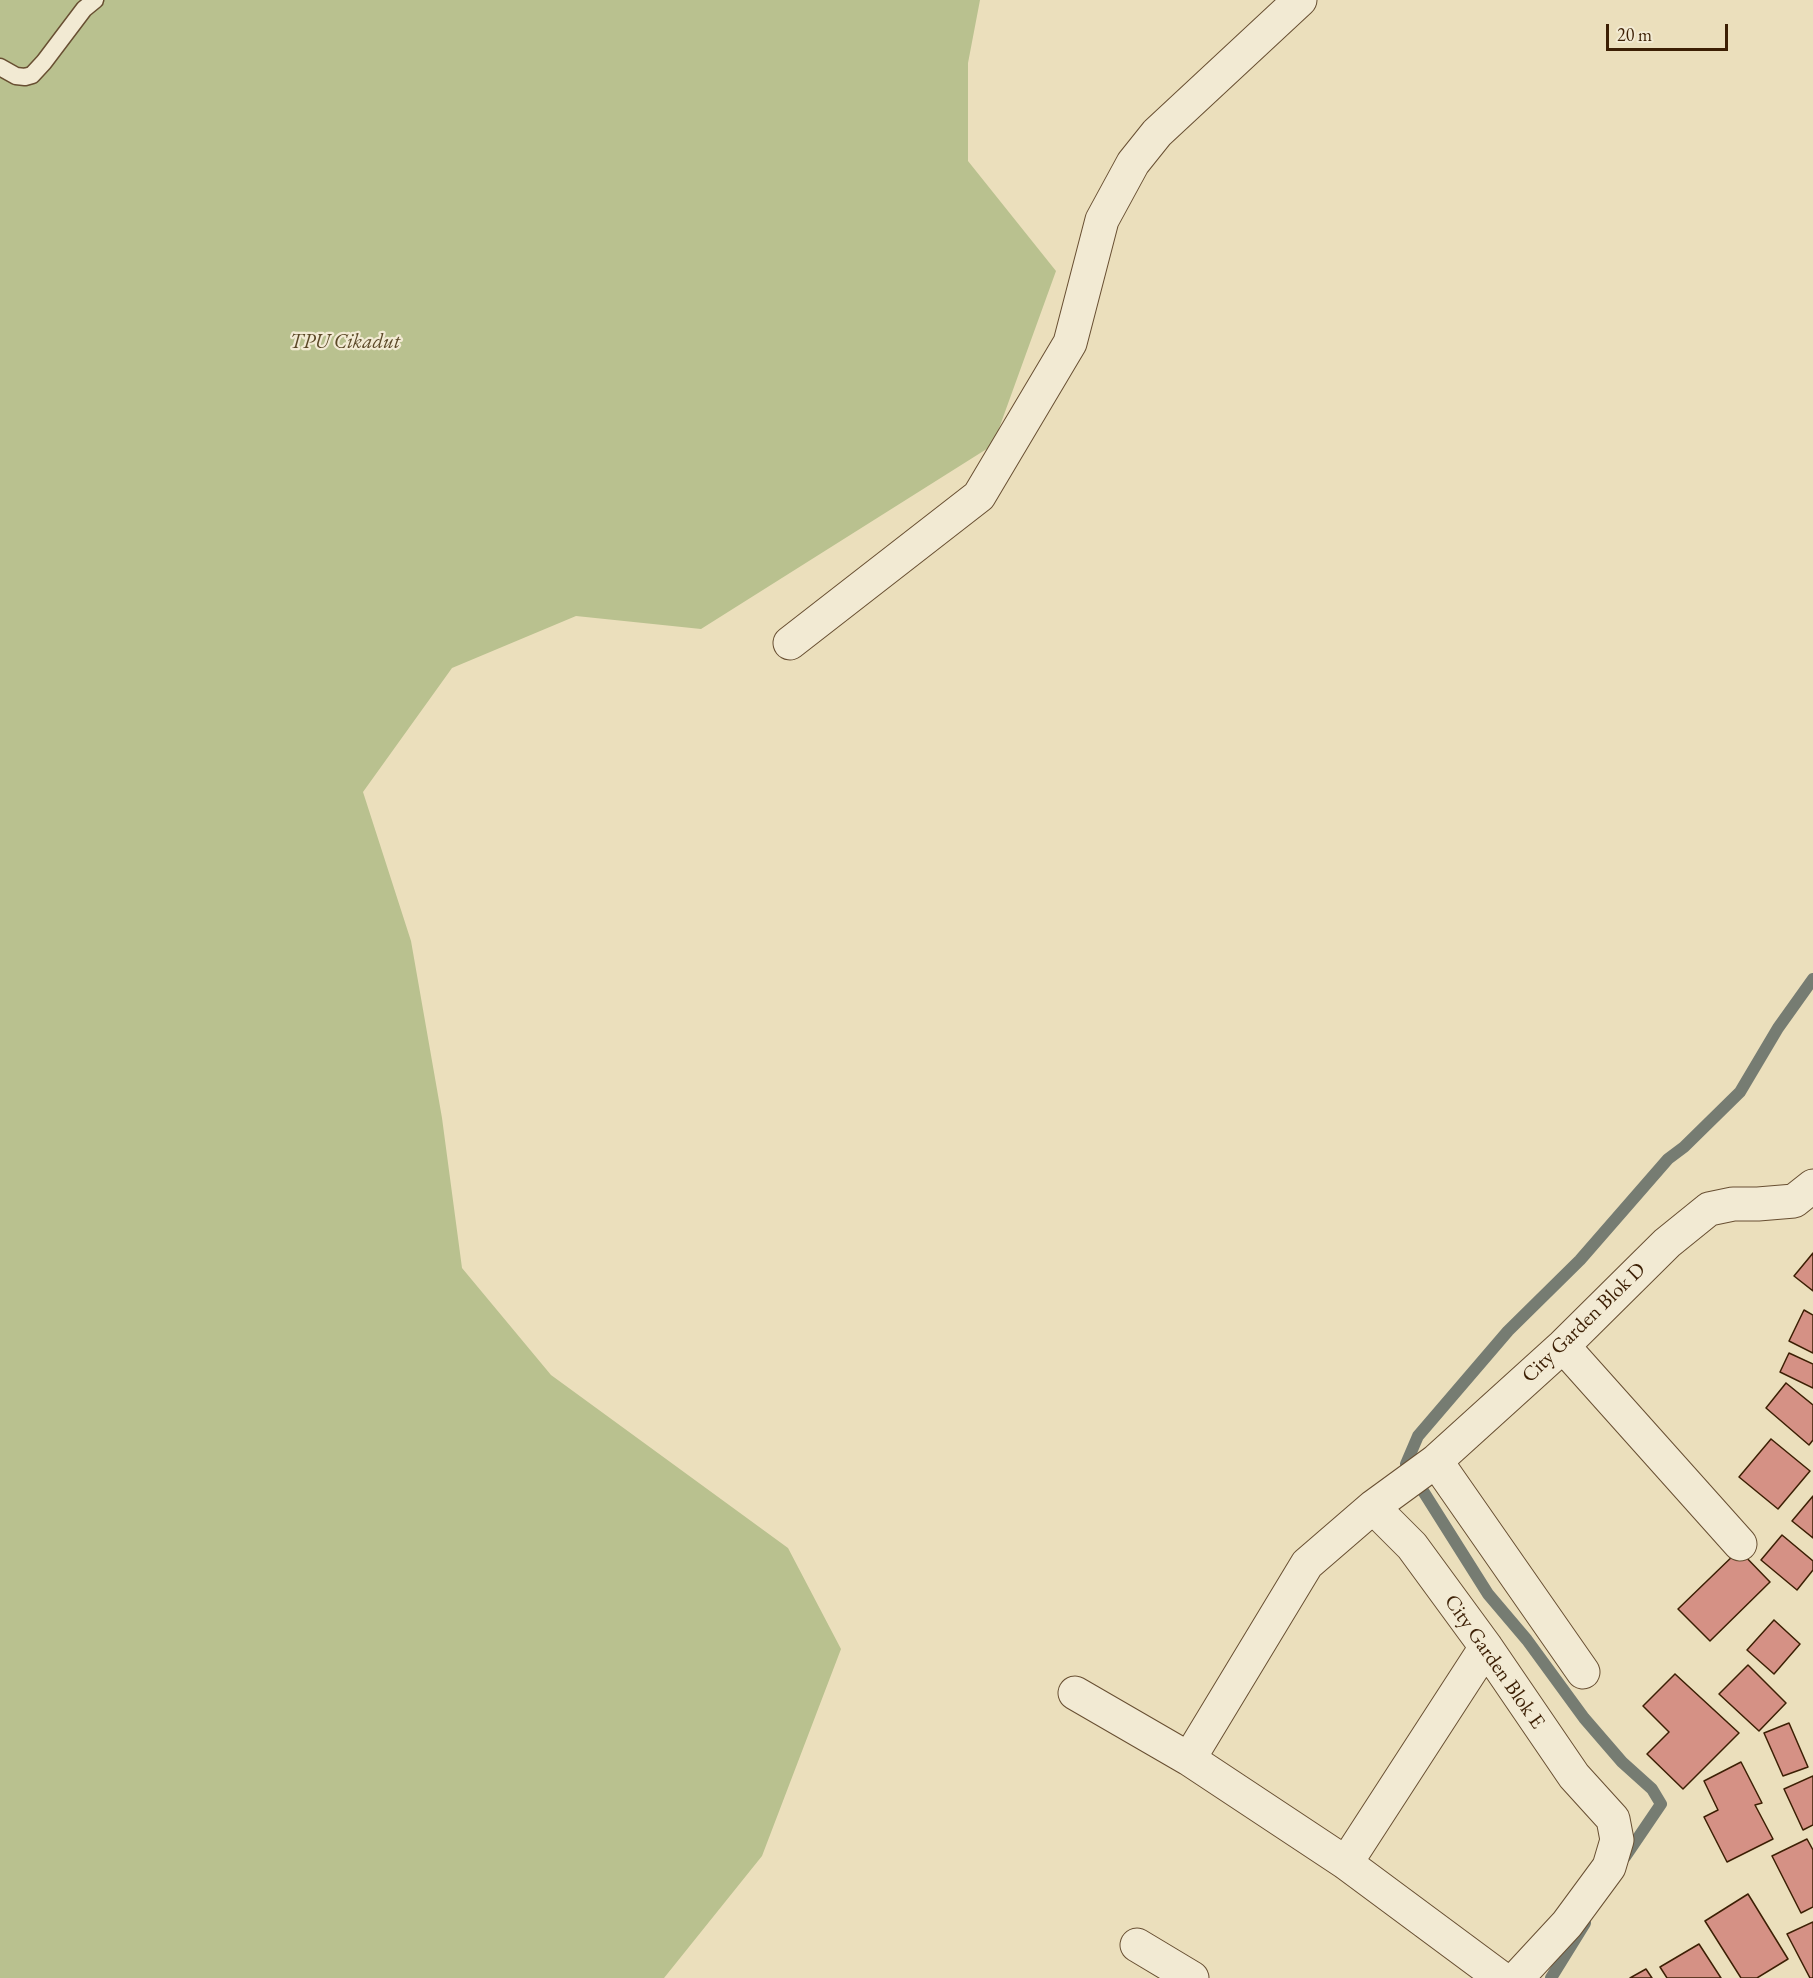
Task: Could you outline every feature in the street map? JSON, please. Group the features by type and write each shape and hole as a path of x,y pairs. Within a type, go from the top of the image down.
{"street":[{"path":"790,643 979,496 1070,343 1102,220 1133,163 1157,133 1300,0"},
{"name":"City Garden Blok D","path":"1189,1760 1307,1564 1373,1507 1436,1461 1563,1346 1667,1243 1709,1209 1733,1204 1794,1201 1813,1186"},
{"path":"1563,1346 1740,1544"},
{"path":"1436,1461 1583,1672"},
{"name":"City Garden Blok E","path":"1373,1507 1412,1546 1486,1647 1574,1776 1613,1819 1617,1840 1609,1867 1567,1924 1517,1978"},
{"path":"1346,1863 1486,1647"},
{"path":"1075,1693 1189,1760 1346,1863 1501,1978"},
{"path":"1137,1945 1192,1978"}],"lane":[{"path":"0,67 16,76 32,75 84,9 95,0"}],"green space":[{"name":"TPU Cikadut","path":"0,0 980,0 968,63 968,161 1056,271 993,445 701,629 576,616 452,668 363,792 411,941 442,1118 462,1268 551,1375 788,1548 841,1649 762,1856 664,1978 0,1978"}],"building":[{"path":"1813,1253 1813,1291 1794,1276"},
{"path":"1804,1310 1813,1315 1813,1353 1789,1341"},
{"path":"1789,1353 1813,1364 1813,1388 1780,1372"},
{"path":"1786,1383 1813,1405 1813,1440 1809,1445 1766,1408"},
{"path":"1771,1439 1810,1471 1778,1509 1739,1477"},
{"path":"1813,1496 1813,1538 1792,1521"},
{"path":"1782,1535 1813,1561 1813,1570 1797,1590 1761,1560"},
{"path":"1739,1550 1770,1582 1710,1641 1678,1609"},
{"path":"1774,1620 1800,1644 1774,1674 1747,1650"},
{"path":"1748,1665 1786,1703 1759,1731 1719,1694"},
{"path":"1675,1674 1739,1733 1683,1789 1647,1754 1669,1732 1643,1706"},
{"path":"1789,1723 1808,1767 1783,1776 1764,1733"},
{"path":"1741,1762 1762,1803 1755,1805 1773,1839 1727,1862 1704,1817 1718,1810 1704,1781"},
{"path":"1813,1776 1813,1825 1803,1830 1784,1789"},
{"path":"1807,1839 1813,1850 1813,1907 1801,1913 1772,1856"},
{"path":"1748,1894 1788,1959 1757,1978 1741,1978 1705,1921"},
{"path":"1813,1922 1813,1978 1810,1978 1787,1934"},
{"path":"1699,1944 1721,1978 1667,1978 1660,1967"},
{"path":"1646,1969 1652,1978 1630,1978"}],"waterway":[{"path":"1625,1857 1661,1804 1652,1789 1622,1762 1584,1718 1527,1640 1488,1594 1406,1464 1418,1436 1508,1331 1580,1260 1668,1159 1684,1147 1740,1092 1778,1028 1813,979"},
{"path":"1551,1978 1585,1923"}]}
